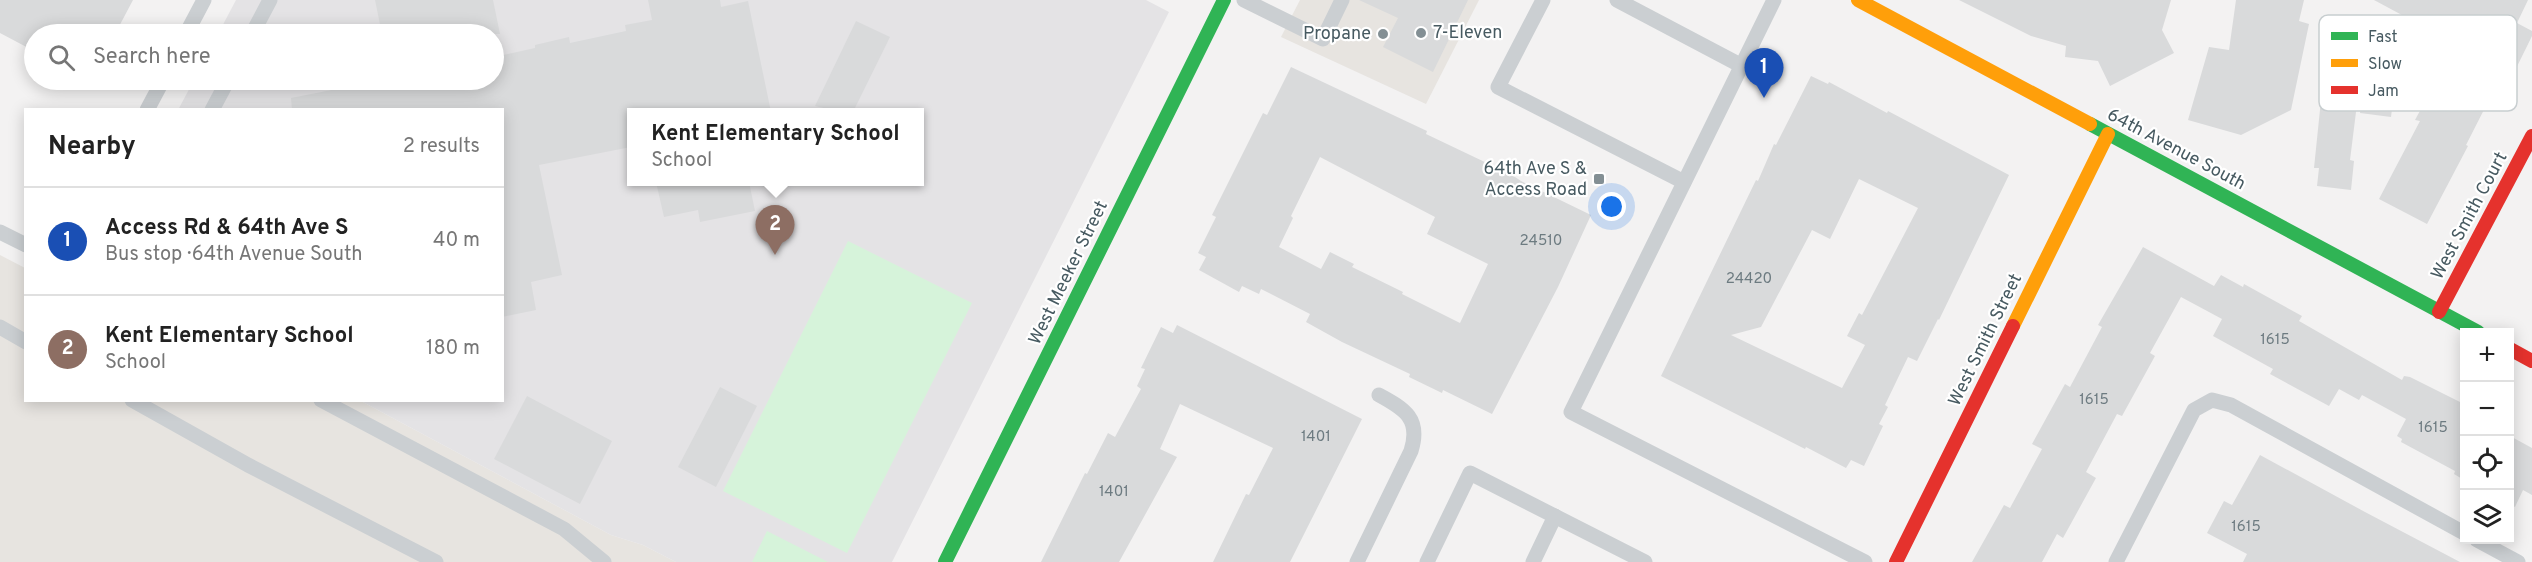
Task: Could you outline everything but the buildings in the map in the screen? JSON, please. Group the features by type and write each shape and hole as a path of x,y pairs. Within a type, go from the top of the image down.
{"street":[{"name":"West Meeker Street","path":"945,562 1224,0"},
{"name":"64th Avenue South","path":"1858,0 2469,328"},
{"name":"West Smith Street","path":"1896,562 2108,134"},
{"name":"West Smith Court","path":"2439,312 2532,136"},
{"path":"2514,351 2532,361"}],"lane":[{"path":"191,24 204,0"},
{"path":"257,24 270,0"},
{"path":"1244,0 1323,39 1342,0"},
{"path":"1543,0 1498,87 1684,182"},
{"path":"1617,0 1742,66"},
{"path":"1774,0 1571,412 1865,562"},
{"path":"148,108 158,90"},
{"path":"213,108 223,90"},
{"path":"0,232 24,244"},
{"path":"0,327 24,341"},
{"path":"1357,562 1411,451 1416,435 1412,422 1401,407 1379,395"},
{"path":"2115,562 2194,410 2212,399 2231,405 2460,531"},
{"path":"136,402 248,465 436,562"},
{"path":"325,402 564,528 604,562"},
{"path":"1427,562 1470,473 1645,562"},
{"path":"1533,562 1555,516"},
{"path":"2484,544 2518,562"}],"shaded area":[{"path":"236,0 1146,0 1169,12 892,562 676,562 643,545 611,535 363,402 504,402 504,108 179,108 189,90 504,90 504,24 223,24"},
{"path":"1300,0 1479,0 1426,104 1281,37"},
{"path":"0,255 24,267 24,402 363,402 611,535 643,545 676,562 0,562"}],"green space":[{"path":"848,241 972,303 847,553 723,491"},
{"path":"767,531 828,562 752,562"}],"traffic: fast":[{"path":"945,562 1224,0"},
{"path":"2090,124 2471,328"}],"traffic: slow":[{"path":"1858,0 2090,124"},
{"path":"2013,326 2108,134"}],"traffic: jam":[{"path":"2439,312 2532,136"},
{"path":"1896,562 2013,326"},
{"path":"2514,351 2532,361"}],"place":[{"name":"7-Eleven","path":"1421,33"},
{"name":"Propane","path":"1383,34"},
{"name":"Access Rd & 64th Ave S","path":"1764,98"},
{"name":"64th Ave S & Access Road","path":"1599,179"},
{"name":"Kent Elementary School","path":"775,255"}]}
